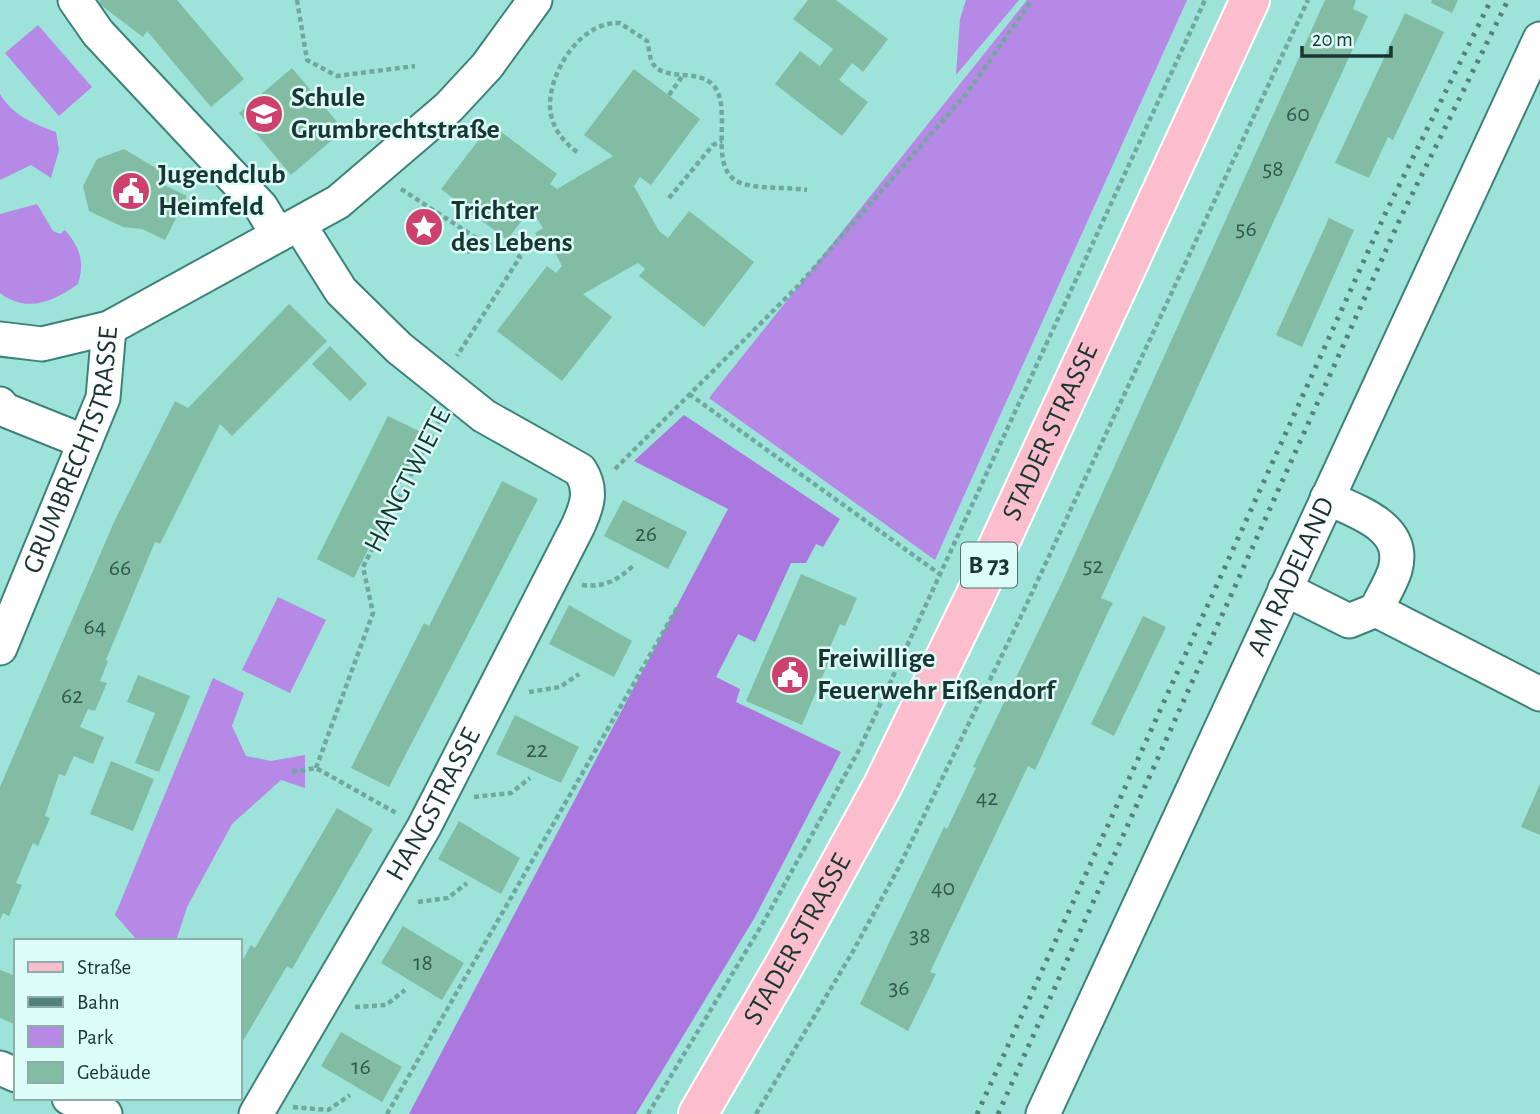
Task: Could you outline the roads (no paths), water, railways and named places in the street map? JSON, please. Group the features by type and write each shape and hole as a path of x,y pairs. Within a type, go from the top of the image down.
{"main road":[{"name":"STADER STRASSE","path":"698,1114 785,964 883,785 975,596 1250,0"}],"street":[{"name":"HANGTWIETE","path":"75,0 98,33 261,207 289,231 341,291 446,387 495,422 580,470 587,485"},
{"name":"GRUMBRECHTSTRASSE","path":"0,648 103,398 109,328 338,202 449,107 487,66 535,0"},
{"name":"AM RADELAND","path":"1044,1114 1540,39"},
{"path":"0,339 42,344 109,328"},
{"path":"0,404 5,410 85,442"},
{"name":"HANGSTRASSE","path":"262,1105 431,813 584,512 587,485"},
{"path":"1285,589 1349,621 1376,610 1395,570 1398,550 1391,534 1356,511 1327,498"},
{"path":"1376,610 1540,694"},
{"path":"74,1100 105,1114"}],"railway":[{"path":"977,1114 1386,212 1491,0"},
{"path":"998,1114 1400,219 1508,0"}],"place":[{"name":"Schule Grumbrechtstraße","path":"264,114"},
{"name":"Jugendclub Heimfeld","path":"131,191"},
{"name":"Trichter des Lebens","path":"424,227"},
{"name":"Freiwillige Feuerwehr Eißendorf","path":"790,675"}]}
